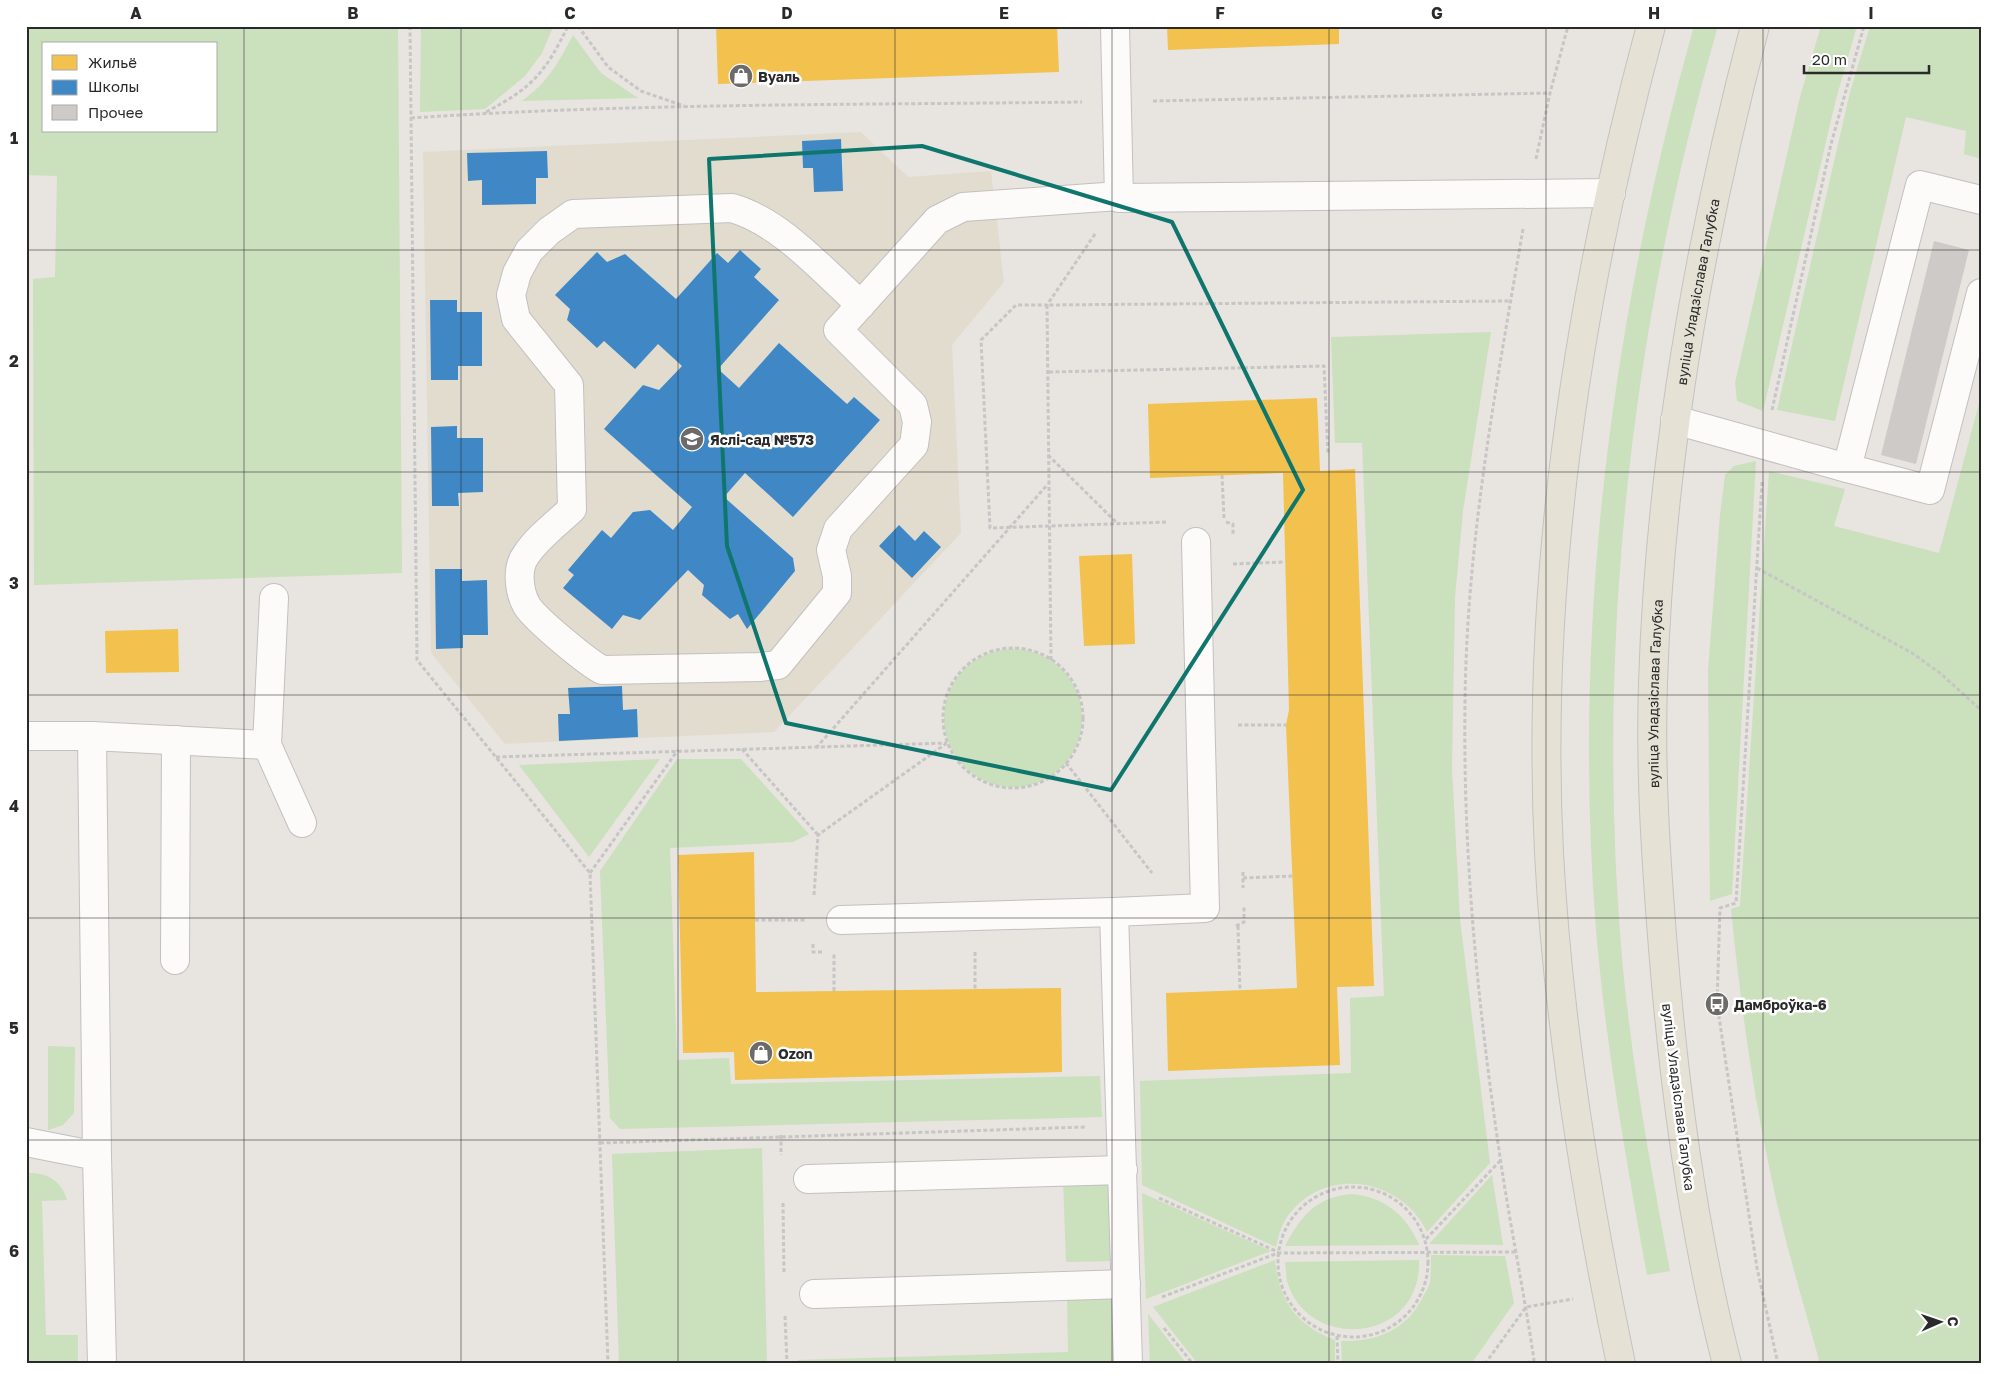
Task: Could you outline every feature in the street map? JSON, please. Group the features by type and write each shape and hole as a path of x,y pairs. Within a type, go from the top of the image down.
{"main road":[{"path":"1622,1364 1608,1294 1571,1072 1557,955 1549,852 1547,712 1561,492 1590,299 1611,193 1651,26"},
{"name":"вуліца Уладзіслава Галубка","path":"1727,1364 1690,1185 1674,1078 1657,875 1652,685 1658,593 1675,420 1712,208 1734,108 1755,26"},
{"path":"1713,1364 1717,1322"},
{"path":"1604,1364 1615,1331"}],"lane":[{"path":"1115,26 1119,197"},
{"path":"1847,468 1920,185 1981,200"},
{"path":"861,305 771,224 751,213 732,208 572,214 529,251 517,273 511,295 516,319 569,385 572,509 525,556 520,572 520,591 528,607 588,663 602,670 778,665 837,593 837,576 831,550 838,529 914,445 917,422 913,405 838,330 861,305 938,220 964,207 1119,197 1611,193"},
{"path":"1675,420 1930,490 1981,293"},
{"path":"841,920 1205,908 1196,542"},
{"path":"274,598 267,744 302,823"},
{"path":"26,736 92,736 267,744"},
{"path":"92,736 97,1156 102,1364"},
{"path":"175,960 176,740"},
{"path":"1114,912 1128,1364"},
{"path":"26,1142 97,1156"},
{"path":"808,1179 1123,1170"},
{"path":"814,1294 1126,1284"}],"path":[{"path":"410,26 417,660 590,873 608,1364"},
{"path":"485,113 517,96 535,79 554,54 568,26"},
{"path":"578,26 608,67 641,91 686,107"},
{"path":"1525,1364 1534,1360 1501,1160 1481,1014 1471,907 1465,793 1465,704 1469,607 1479,502 1510,300 1529,193 1550,93 1568,26"},
{"path":"410,118 485,113 686,107 1118,102 1550,93"},
{"path":"1051,660 1047,305 1119,197"},
{"path":"1175,522 990,528 981,340 1016,305 1510,300"},
{"path":"1049,372 1324,366 1328,455"},
{"path":"1048,455 1117,523"},
{"path":"1222,475 1224,522"},
{"path":"815,748 1008,527 1048,484"},
{"path":"1234,564 1285,562"},
{"path":"1756,568 1912,653 1940,672 1981,710"},
{"path":"1010,648 1032,650 1051,660 1068,674 1078,693 1083,714 1081,735 1066,763 1053,775 1038,783 1020,788 1001,787 974,776 958,762 947,743 943,722 945,700 952,683 964,668 978,656 994,650 1010,648"},
{"path":"1238,725 1286,725"},
{"path":"496,758 678,750 815,748 947,743"},
{"path":"818,835 947,743"},
{"path":"742,748 818,835 814,901"},
{"path":"590,873 678,750"},
{"path":"1066,763 1179,908"},
{"path":"1243,878 1292,876"},
{"path":"1720,908 1717,1004 1757,1268 1778,1364"},
{"path":"755,920 813,920"},
{"path":"1238,926 1240,991"},
{"path":"813,936 813,952 843,951"},
{"path":"975,949 976,989"},
{"path":"834,952 834,990"},
{"path":"600,1142 1091,1127"},
{"path":"781,1135 782,1163"},
{"path":"1426,1239 1501,1160"},
{"path":"1346,1187 1372,1189 1399,1204 1414,1218 1426,1239 1428,1252 1428,1276 1420,1298 1405,1317 1386,1330 1363,1337 1337,1336 1318,1329 1300,1315 1287,1297 1279,1276 1278,1253 1286,1229 1301,1208 1322,1193 1346,1187"},
{"path":"1157,1197 1278,1253"},
{"path":"782,1201 784,1275"},
{"path":"1153,1300 1278,1253 1516,1252"},
{"path":"1485,1364 1526,1306 1608,1294"},
{"path":"785,1313 787,1364"},
{"path":"1162,1326 1193,1364"},
{"path":"1337,1336 1338,1364"},
{"path":"1973,1364 1981,1360"}],"highlighted area":[{"path":"922,146 1172,222 1303,490 1111,790 786,723 727,546 709,159"}],"shaded area":[{"name":"Яслі-сад №573","path":"861,132 908,177 991,171 1004,282 952,345 961,533 774,732 505,744 431,653 423,152"}],"green space":[{"path":"26,26 398,26 402,573 34,585 33,279 55,277 57,176 26,175"},
{"path":"421,26 553,27 542,53 525,76 485,109 420,112"},
{"path":"1694,26 1718,26 1688,138 1663,252 1643,366 1628,482 1618,598 1614,714 1614,830 1621,946 1641,1109 1670,1271 1647,1275 1617,1103 1600,973 1590,815 1590,701 1595,587 1605,474 1620,361 1640,249 1665,137"},
{"path":"1821,26 1857,26 1836,99 1763,411 1737,401 1735,383 1800,97"},
{"path":"1870,26 1981,26 1981,159 1964,154 1966,131 1906,117 1835,421 1777,410 1850,92"},
{"path":"573,35 601,73 638,98 522,101 539,87 552,71"},
{"path":"1491,332 1463,511 1455,597 1452,768 1460,919 1490,1163 1427,1232 1416,1214 1401,1200 1383,1190 1364,1185 1344,1184 1325,1188 1307,1197 1285,1220 1276,1247 1142,1185 1140,1081 1351,1073 1350,998 1384,996 1362,443 1335,443 1331,337"},
{"path":"1981,396 1981,1364 1820,1364 1782,1224 1764,1143 1747,1043 1731,909 1740,906 1769,471 1845,489 1834,526 1939,553"},
{"path":"1756,461 1732,894 1710,901 1708,671 1720,515 1725,475 1734,466"},
{"path":"1013,649 1027,650 1040,654 1052,660 1062,669 1071,679 1077,691 1081,704 1081,732 1077,745 1071,757 1062,767 1052,776 1040,782 1027,786 1013,787 999,786 986,782 974,776 964,767 955,757 949,745 945,732 944,718 945,704 949,691 955,679 964,669 974,660 986,654 999,650"},
{"path":"660,759 589,857 519,765"},
{"path":"677,759 741,759 809,834 793,842 670,848 677,1060 729,1058 731,1084 1100,1076 1102,1117 620,1129 610,1118 600,871"},
{"path":"48,1046 75,1047 74,1113 63,1125 48,1130"},
{"path":"762,1148 767,1364 619,1364 612,1154"},
{"path":"26,1173 47,1176 57,1182 67,1200 42,1201 46,1335 78,1335 78,1364 26,1364"},
{"path":"1492,1175 1503,1245 1429,1244"},
{"path":"1111,1179 1114,1261 1066,1262 1063,1180"},
{"path":"1142,1193 1271,1251 1146,1299"},
{"path":"1351,1194 1374,1199 1393,1209 1408,1225 1419,1245 1285,1246 1297,1226 1310,1210 1328,1199"},
{"path":"1431,1255 1505,1256 1514,1303 1471,1364 1342,1364 1341,1341 1378,1337 1398,1327 1415,1310 1429,1284"},
{"path":"1275,1260 1281,1288 1292,1310 1310,1327 1335,1340 1335,1364 1198,1364 1153,1307"},
{"path":"1419,1260 1415,1288 1402,1309 1384,1322 1362,1329 1338,1328 1316,1319 1299,1304 1287,1281 1285,1262"},
{"path":"1116,1297 1117,1364 798,1364 798,1360 1068,1352 1067,1298"},
{"path":"1148,1314 1187,1364 1150,1364"}],"building: Жильё":[{"path":"716,26 1057,26 1059,72 718,84"},
{"path":"1167,26 1339,26 1339,44 1168,50"},
{"path":"1317,398 1320,471 1355,469 1374,986 1337,987 1340,1065 1168,1071 1166,993 1297,988 1286,725 1289,710 1283,473 1150,478 1148,404"},
{"path":"1132,554 1135,644 1084,646 1079,556"},
{"path":"178,629 179,672 106,673 105,631"},
{"path":"754,852 756,992 1061,988 1062,1072 735,1080 734,1052 683,1053 678,855"}],"building: Школы":[{"path":"841,139 843,191 814,192 813,168 803,168 802,141"},
{"path":"547,151 548,178 536,178 536,204 482,205 482,180 468,181 467,153"},
{"path":"740,250 761,269 754,277 779,300 718,369 739,388 779,343 847,404 854,397 880,420 793,517 745,473 724,497 793,558 795,571 747,629 738,614 730,619 702,595 704,585 688,570 640,620 623,615 612,629 563,588 574,575 568,570 602,530 611,538 633,512 650,510 673,530 692,507 604,429 643,385 659,390 682,366 658,344 635,369 604,341 597,348 567,320 570,309 555,295 597,252 607,262 625,254 676,299 717,253 728,263"},
{"path":"430,300 457,300 457,312 482,312 482,366 458,366 458,380 431,380"},
{"path":"457,426 457,438 483,438 483,492 458,493 459,506 432,506 431,427"},
{"path":"899,525 915,541 924,531 941,547 912,578 879,546"},
{"path":"435,569 462,569 462,581 487,580 488,635 463,635 463,648 436,649"},
{"path":"622,686 623,710 637,709 638,737 559,741 558,714 570,714 568,688"}],"building: Прочее":[{"path":"1934,241 1969,250 1916,464 1881,455"}],"place":[{"name":"Вуаль","path":"741,76"},
{"name":"Яслі-сад №573","path":"692,439"},
{"name":"Дамброўка-6","path":"1717,1004"},
{"name":"Ozon","path":"761,1053"}]}
